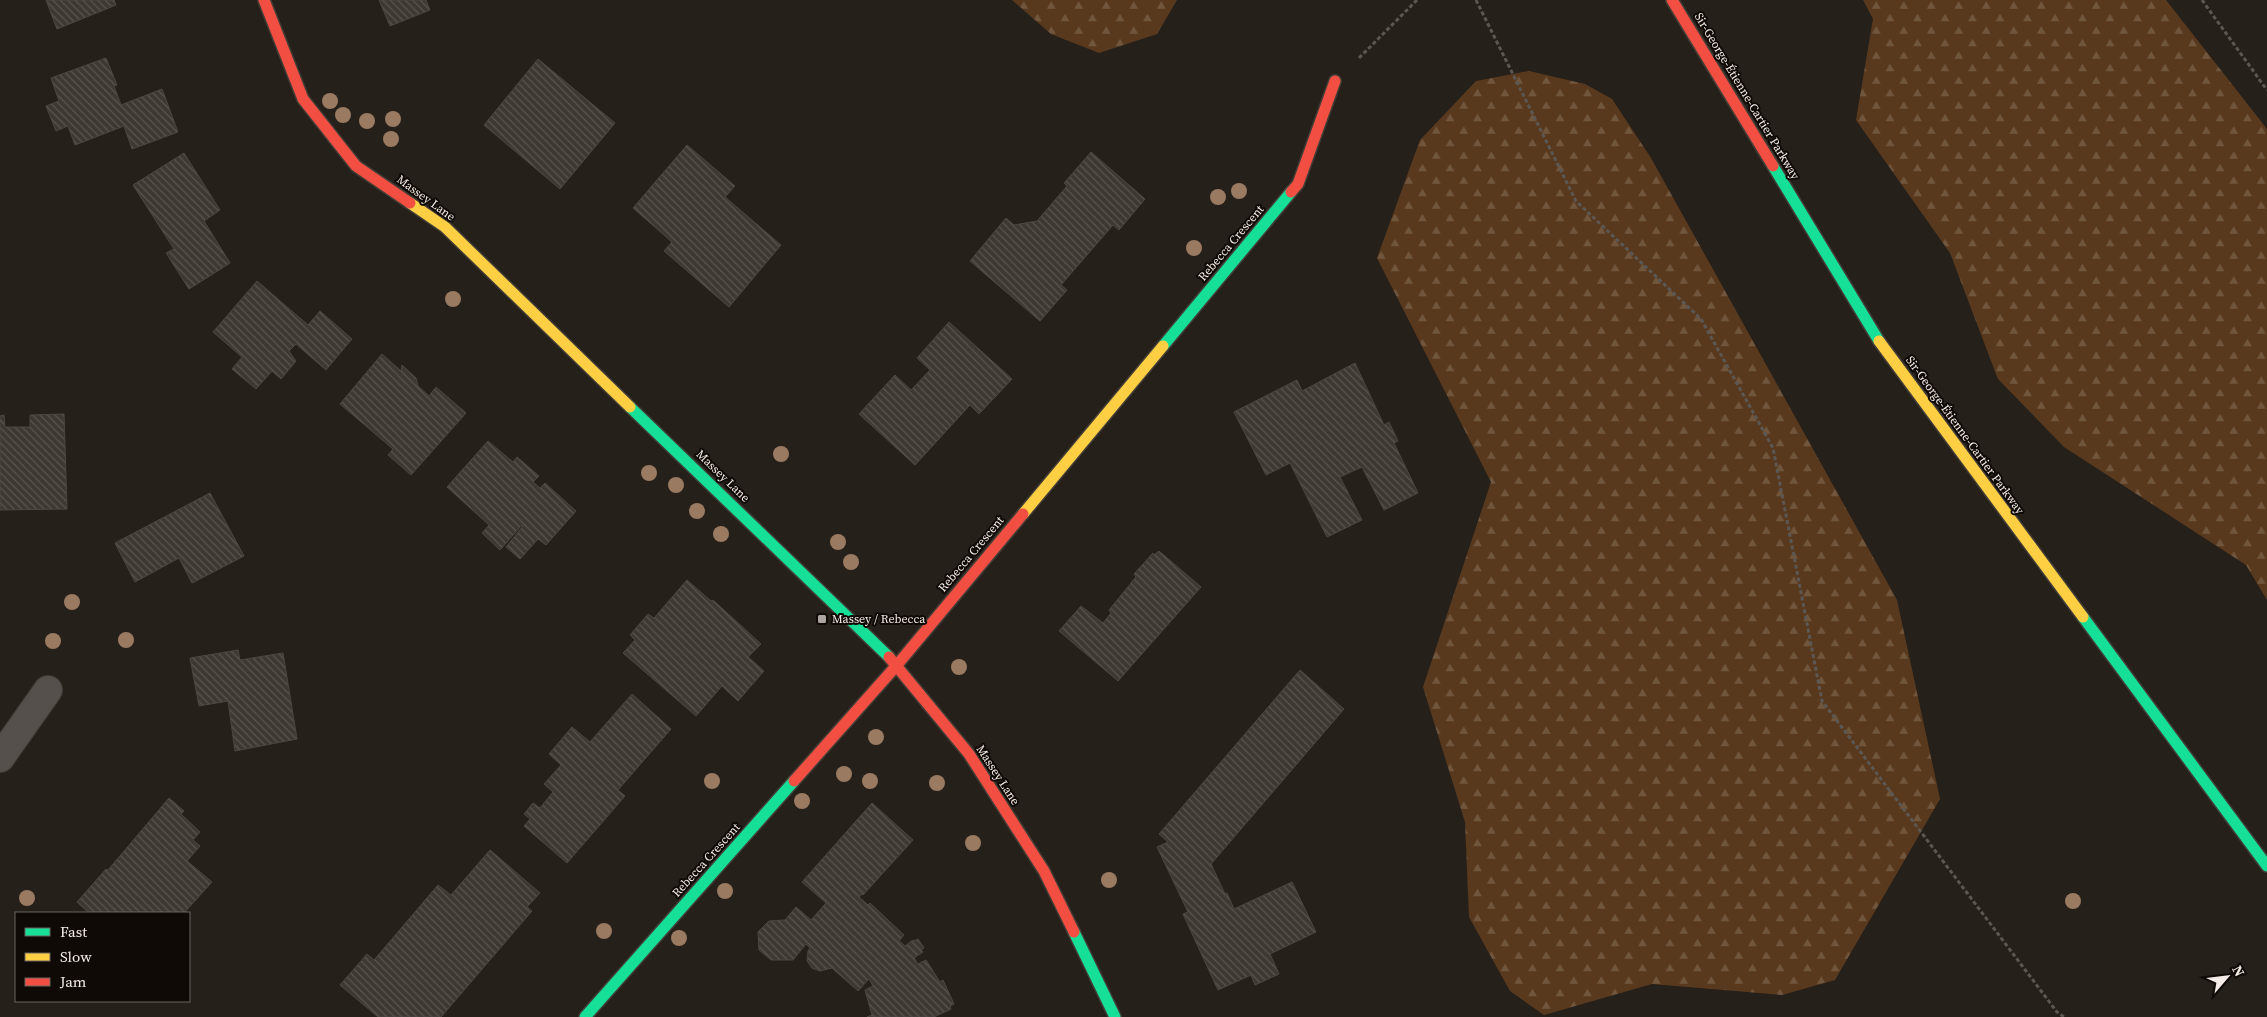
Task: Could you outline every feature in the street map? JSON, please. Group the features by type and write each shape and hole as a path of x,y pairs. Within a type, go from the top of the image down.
{"street":[{"name":"Massey Lane","path":"264,0 303,99 356,166 445,227 898,665 969,754 1044,871 1115,1017"},
{"name":"Sir-George-Étienne-Cartier Parkway","path":"1672,0 1880,342 2267,866"},
{"name":"Rebecca Crescent","path":"585,1017 898,665 1298,184 1335,81"},
{"path":"0,758 48,690"}],"path":[{"path":"1335,81 1417,0"},
{"path":"1476,0 1576,201 1701,319 1773,448 1822,701 2057,1012 2064,1017"},
{"path":"2202,0 2267,90"}],"green space":[{"path":"1012,0 1177,0 1157,34 1099,53 1051,34"},
{"path":"1863,0 2166,0 2267,129 2267,600 2246,565 2064,447 1998,379 1950,253 1856,120 1873,19"},
{"path":"1529,71 1585,84 1612,99 1651,158 1897,600 1940,799 1835,980 1782,995 1652,984 1544,1015 1510,991 1469,917 1465,822 1423,687 1491,482 1377,258 1420,140 1476,81"}],"building":[{"path":"46,0 114,0 116,5 57,29"},
{"path":"379,0 426,0 430,10 390,26"},
{"path":"106,58 117,85 114,86 121,105 162,89 178,132 132,149 124,126 75,145 68,126 56,131 46,106 59,101 51,78"},
{"path":"538,59 615,123 560,189 484,125"},
{"path":"687,145 735,186 725,197 781,245 729,307 664,251 672,242 633,208"},
{"path":"1091,152 1145,199 1119,230 1113,225 1061,285 1067,290 1040,321 970,261 1006,218 1014,225 1037,221 1067,186 1064,183"},
{"path":"184,153 220,210 204,221 230,263 189,289 166,253 174,249 133,185"},
{"path":"257,281 308,325 320,311 352,339 326,370 296,344 289,351 296,361 281,379 272,371 256,389 232,369 242,357 213,332"},
{"path":"949,322 1012,379 979,414 970,405 915,465 859,414 895,375 911,390 930,370 917,358"},
{"path":"382,354 401,371 402,365 416,378 418,386 429,396 436,387 466,413 411,475 388,455 393,449 340,404"},
{"path":"1355,363 1384,425 1389,422 1398,441 1394,443 1418,493 1384,510 1362,467 1340,477 1362,520 1327,537 1290,463 1266,475 1234,412 1297,380 1302,391"},
{"path":"64,414 67,509 0,510 0,416 4,415 5,427 30,427 30,415"},
{"path":"488,441 513,462 517,457 539,476 533,482 540,488 545,483 576,511 546,545 538,539 520,559 506,547 522,525 500,550 482,533 489,525 447,487"},
{"path":"210,493 244,556 192,583 179,558 135,582 115,543"},
{"path":"1159,551 1201,587 1118,681 1059,631 1081,606 1103,623 1111,613 1109,610 1136,577 1134,574 1153,553 1154,555"},
{"path":"687,580 711,601 713,600 761,644 748,657 764,671 738,701 722,686 696,716 623,653 635,640 630,635 648,614 654,618"},
{"path":"238,650 240,660 283,653 297,739 235,751 228,701 199,706 190,658"},
{"path":"1300,670 1344,709 1211,864 1234,909 1292,882 1316,932 1270,954 1279,974 1255,985 1251,975 1218,990 1183,914 1188,912 1157,847 1168,842 1159,834"},
{"path":"632,694 671,729 618,790 625,796 567,863 524,826 530,819 524,814 533,803 540,808 553,792 544,784 561,765 549,754 572,727 590,742"},
{"path":"169,798 184,811 181,814 200,832 193,840 200,846 187,861 212,882 185,912 88,912 77,902 106,869 108,870"},
{"path":"872,803 913,840 863,895 859,897 868,905 870,903 904,935 899,941 905,946 918,939 924,948 921,950 923,952 914,958 918,964 926,960 940,982 943,980 954,1004 950,1006 951,1009 934,1017 867,1017 872,1015 865,990 873,986 869,979 858,991 832,968 820,971 812,968 807,961 810,948 806,944 793,960 771,960 759,950 758,932 769,921 785,920 796,907 811,920 826,903 802,882"},
{"path":"490,850 540,893 527,907 532,911 441,1017 378,1017 340,985 367,954 374,960 438,885 451,895"}],"traffic: fast":[{"path":"1773,166 1879,341"},
{"path":"1163,346 1291,192"},
{"path":"630,407 889,657"},
{"path":"2083,617 2267,866"},
{"path":"585,1017 794,781"},
{"path":"1074,932 1115,1017"}],"traffic: slow":[{"path":"410,203 445,227 630,407"},
{"path":"1879,341 2083,617"},
{"path":"1023,514 1163,346"}],"traffic: jam":[{"path":"264,0 303,99 356,166 410,203"},
{"path":"1672,0 1773,166"},
{"path":"1291,192 1298,184 1335,81"},
{"path":"794,781 897,665 1023,514"},
{"path":"889,657 969,754 1044,871 1074,932"}],"place":[{"name":"Massey / Rebecca","path":"822,619"}]}
